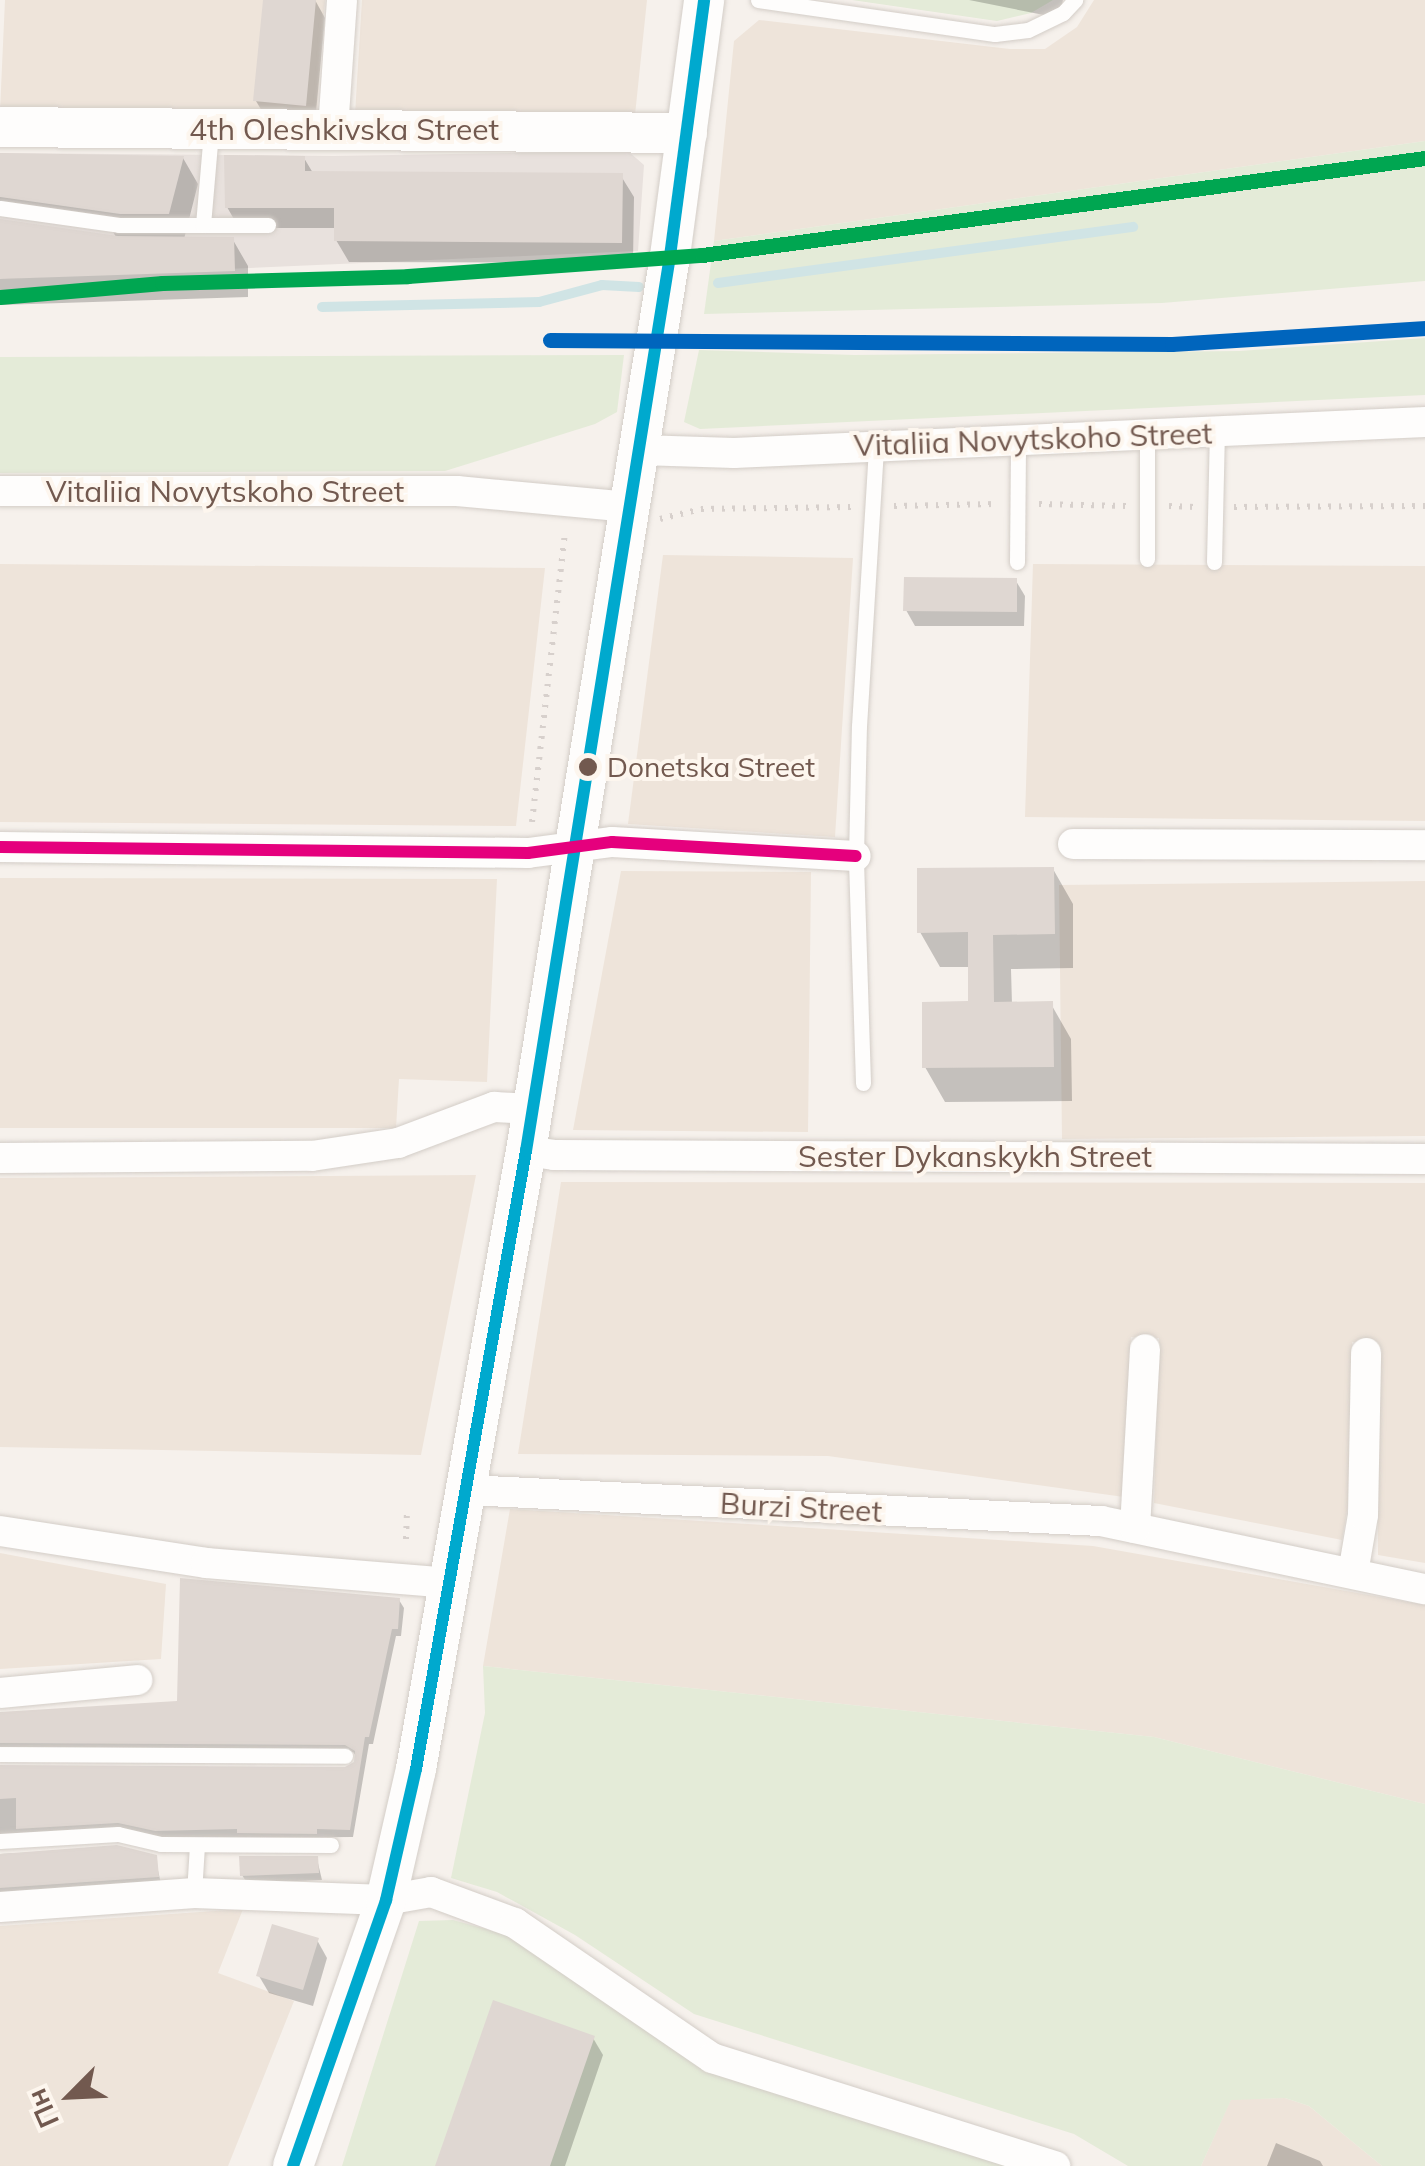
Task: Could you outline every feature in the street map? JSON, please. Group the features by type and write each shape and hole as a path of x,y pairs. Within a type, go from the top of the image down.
{"main road":[{"path":"292,2166 386,1900 450,1583 526,1151 640,450 704,0"},
{"name":"4th Oleshkivska Street","path":"0,127 687,134"}],"street":[{"path":"333,129 342,0"},
{"name":"Vitaliia Novytskoho Street","path":"640,450 734,453 1425,422"},
{"name":"Vitaliia Novytskoho Street","path":"0,491 457,492 629,506"},
{"path":"0,847 528,852 612,842 856,856"},
{"path":"1073,844 1425,845"},
{"path":"0,1158 312,1156 398,1143 494,1106 533,1108"},
{"name":"Sester Dykanskykh Street","path":"526,1151 554,1156 1425,1159"},
{"path":"1135,1528 1145,1349"},
{"path":"1353,1574 1362,1516 1366,1353"},
{"name":"Burzi Street","path":"467,1490 1101,1522 1425,1588"},
{"path":"0,1532 206,1563 450,1583"},
{"path":"0,1693 137,1680"},
{"path":"0,1906 194,1893 386,1900 431,1892 515,1923 712,2058 1055,2166"}],"lane":[{"path":"758,0 995,34 1028,30 1063,13 1075,0"},
{"path":"203,225 211,128"},
{"path":"0,208 120,225 268,224"},
{"path":"1214,562 1217,431"},
{"path":"1147,433 1147,560"},
{"path":"1017,562 1018,439"},
{"path":"862,1082 856,856 859,726 876,446"},
{"path":"0,1754 345,1756"},
{"path":"0,1842 118,1834 161,1844 332,1846"},
{"path":"194,1893 197,1844"}],"path":[{"path":"528,852 568,500"},
{"path":"406,1539 407,1513"}],"shaded area":[{"path":"5,0 325,0 317,114 0,111"},
{"path":"362,0 647,0 635,115 355,114"},
{"path":"1094,0 1425,0 1425,141 714,241 734,41 759,20 1010,49 1045,49 1077,27"},
{"path":"628,151 644,165 638,251 0,279 0,153 334,156"},
{"path":"663,555 853,558 835,837 628,824"},
{"path":"0,564 545,568 516,826 0,822"},
{"path":"1033,564 1425,566 1425,821 1025,817"},
{"path":"621,871 811,872 808,1132 573,1130"},
{"path":"0,878 497,879 487,1082 399,1079 396,1128 0,1128"},
{"path":"1425,881 1425,1136 1062,1139 1059,885"},
{"path":"476,1175 421,1455 0,1447 0,1178"},
{"path":"561,1182 1425,1183 1425,1563 1378,1555 1377,1343 1352,1342 1354,1470 1342,1540 1154,1503 1159,1338 1131,1337 1124,1497 828,1456 518,1454"},
{"path":"510,1509 1093,1546 1425,1605 1425,1804 1154,1737 483,1666"},
{"path":"0,1553 166,1584 161,1659 0,1669"},
{"path":"243,1909 218,1973 294,2001 228,2166 0,2166 0,1926"},
{"path":"1285,2098 1309,2106 1382,2166 1201,2166 1231,2099"}],"green space":[{"path":"852,0 1053,0 1031,13 997,21"},
{"path":"1425,141 1425,281 1162,303 704,314 714,241"},
{"path":"1425,338 1425,395 700,429 684,422 699,350 854,355 1239,351"},
{"path":"624,355 617,412 595,424 445,471 0,473 0,357"},
{"path":"483,1666 1154,1737 1425,1804 1425,2166 1382,2166 1309,2106 1285,2098 1231,2100 1201,2166 1128,2166 1074,2134 694,2014 575,1935 497,1892 451,1878 485,1713"},
{"path":"453,1920 522,1939 599,1997 1017,2166 342,2166 419,1921"}],"building":[{"path":"263,0 316,0 306,106 253,101"},
{"path":"0,153 184,156 169,214 120,214 0,197"},
{"path":"224,155 305,156 305,171 623,173 622,243 334,241 334,208 225,208"},
{"path":"0,219 118,236 234,237 235,271 0,279"},
{"path":"904,577 1017,578 1017,612 903,611"},
{"path":"1054,867 1055,934 993,935 994,1002 1053,1001 1054,1067 922,1068 922,1002 968,1001 968,932 917,933 917,868"},
{"path":"180,1578 400,1598 398,1629 392,1629 369,1737 365,1737 350,1830 317,1829 317,1834 237,1833 237,1829 155,1831 118,1823 16,1829 16,1798 0,1799 0,1765 345,1767 354,1762 355,1751 345,1745 0,1743 0,1712 177,1701"},
{"path":"117,1845 157,1855 159,1877 0,1888 0,1854"},
{"path":"239,1856 318,1856 319,1873 240,1876"},
{"path":"272,1924 319,1938 303,1990 256,1976"},
{"path":"493,2000 595,2036 550,2166 435,2166"}],"waterway":[{"path":"718,283 1133,227"},
{"path":"322,307 539,302 602,285 639,287"}],"transit line":[{"path":"293,2166 386,1900 416,1769 526,1151 670,256 704,0"},
{"path":"0,297 162,283 408,276 702,255 1425,158"},
{"path":"550,340 1172,344 1425,328"},
{"path":"0,847 528,853 612,842 856,856"}],"place":[{"name":"Donetska Street","path":"588,767"}]}
